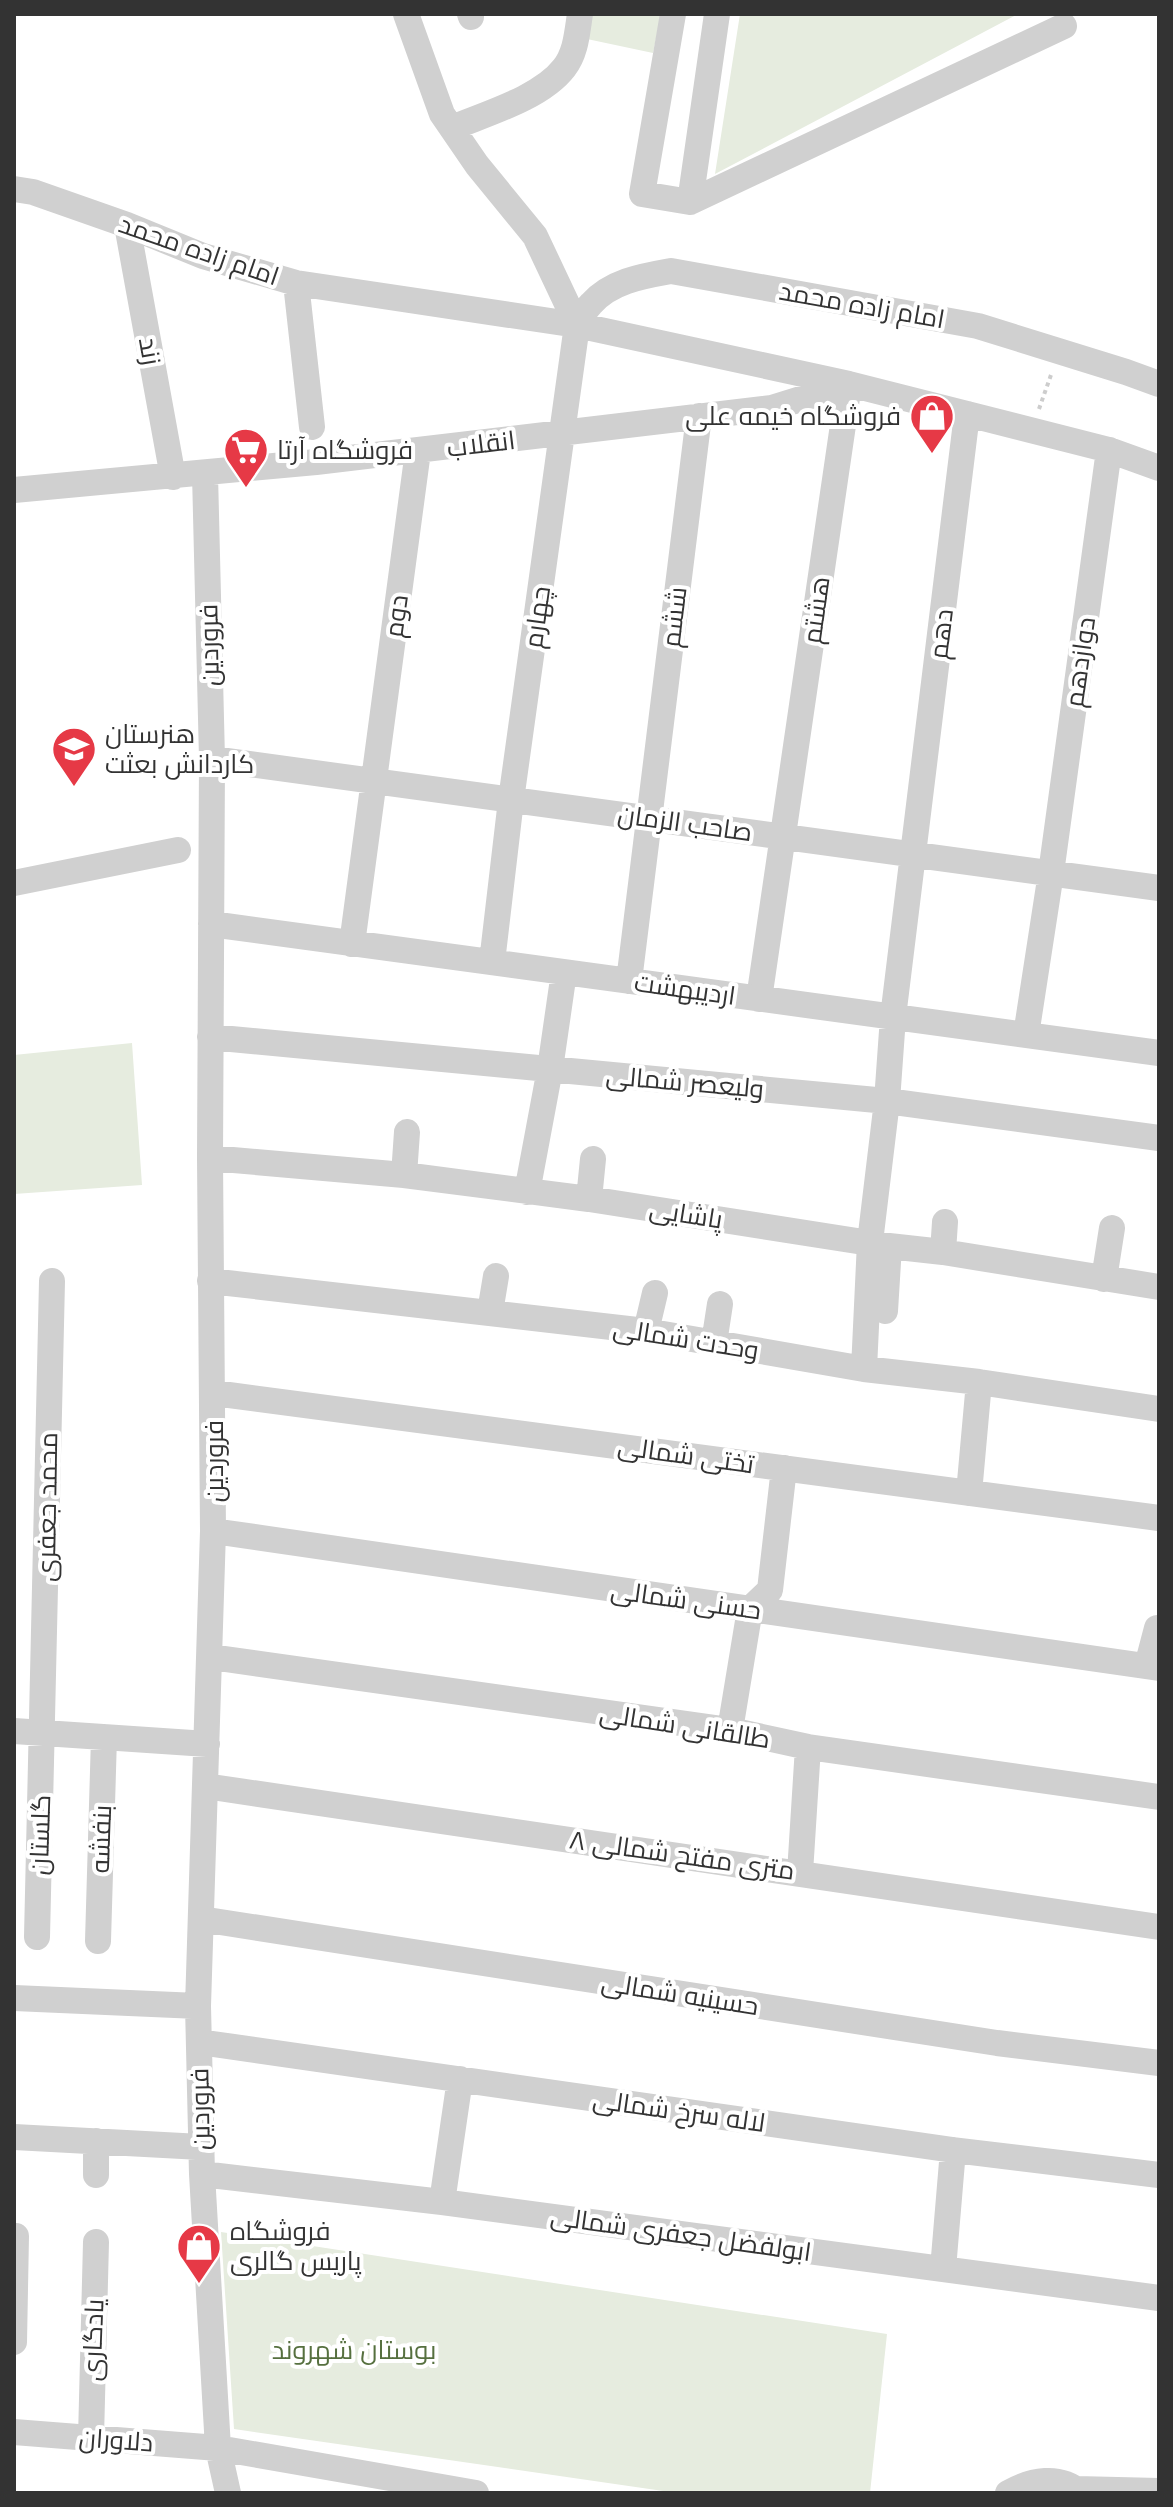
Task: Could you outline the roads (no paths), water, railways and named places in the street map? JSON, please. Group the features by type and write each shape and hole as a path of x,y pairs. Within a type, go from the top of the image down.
{"street":[{"path":"406,14 442,114 477,165 535,236 577,325"},
{"path":"452,128 547,84 564,68 575,45 580,14"},
{"path":"673,14 642,194 690,202 1064,26"},
{"path":"690,202 717,14"},
{"name":"امام زاده محمد","path":"14,189 33,192 127,225 203,256 296,283 577,325 849,384 1109,450 1159,468"},
{"name":"زند","path":"127,225 173,477"},
{"name":"امام زاده محمد","path":"577,325 591,304 606,291 632,278 671,271 978,326 1159,384"},
{"path":"296,283 312,427"},
{"name":"چهارم","path":"492,962 511,800 577,325"},
{"name":"انقلاب","path":"14,490 205,474 418,451 772,408 849,384"},
{"name":"هشتم","path":"759,999 849,384"},
{"name":"دهم","path":"880,1244 893,1017 967,414"},
{"name":"ششم","path":"629,981 699,416"},
{"name":"دوازدهم","path":"1026,1035 1109,450"},
{"name":"دوم","path":"352,944 418,451"},
{"name":"فروردین","path":"205,474 212,759 210,1281 214,1393 211,1657 198,2006 202,2174 218,2448 228,2493"},
{"name":"صاحب الزمان","path":"212,759 1159,888"},
{"path":"14,883 178,850"},
{"name":"اردیبهشت","path":"211,924 1159,1053"},
{"path":"527,1192 564,972"},
{"name":"ولیعصر شمالی","path":"210,1037 887,1101 1159,1138"},
{"path":"404,1175 407,1132"},
{"name":"پاشایی","path":"210,1158 404,1175 589,1199 1159,1287"},
{"path":"589,1199 593,1159"},
{"path":"943,1252 945,1222"},
{"path":"1104,1279 1112,1228"},
{"path":"880,1244 885,1311"},
{"path":"864,1369 880,1244"},
{"path":"490,1312 496,1276"},
{"name":"محمد جعفری","path":"43,1733 52,1281"},
{"name":"وحدت شمالی","path":"210,1281 646,1331 864,1369 979,1382 1159,1409"},
{"path":"646,1331 655,1293"},
{"path":"714,1343 720,1304"},
{"path":"969,1493 979,1382"},
{"name":"تختی شمالی","path":"214,1393 1159,1518"},
{"path":"730,1730 750,1609 770,1590 784,1468"},
{"name":"حسنی شمالی","path":"213,1531 1153,1667"},
{"path":"1153,1667 1157,1628"},
{"name":"طالقانی شمالی","path":"211,1657 730,1730 808,1747 1159,1797"},
{"path":"14,1731 207,1744"},
{"name":"گلستان","path":"37,1937 43,1733"},
{"name":"بنفشه","path":"98,1941 104,1737"},
{"path":"800,1873 808,1747"},
{"name":"۸ متری مفتح شمالی","path":"205,1786 1159,1927"},
{"name":"حسینیه شمالی","path":"201,1919 997,2043 1159,2063"},
{"path":"14,1998 198,2006"},
{"name":"لاله سرخ شمالی","path":"199,2042 953,2150 1159,2175"},
{"path":"442,2202 460,2079"},
{"path":"14,2137 201,2147"},
{"path":"96,2141 96,2175"},
{"path":"943,2269 953,2150"},
{"name":"ابولفضل جعفری شمالی","path":"202,2174 442,2202 1159,2298"},
{"path":"14,2342 16,2236"},
{"name":"یادگاری","path":"91,2438 96,2242"},
{"name":"دلاوران","path":"14,2432 218,2448"},
{"path":"218,2448 476,2493"},
{"path":"1008,2493 1023,2484 1041,2480 1059,2482 1078,2491 1159,2491"}],"place":[{"name":"فروشگاه خیمه علی","path":"932,455"},
{"name":"فروشگاه آرتا","path":"246,489"},
{"name":"هنرستان کاردانش بعثت","path":"74,788"},
{"name":"فروشگاه پاریس گالری","path":"199,2285"}],"park label":[{"name":"بوستان شهروند","path":"354,2350"}]}
